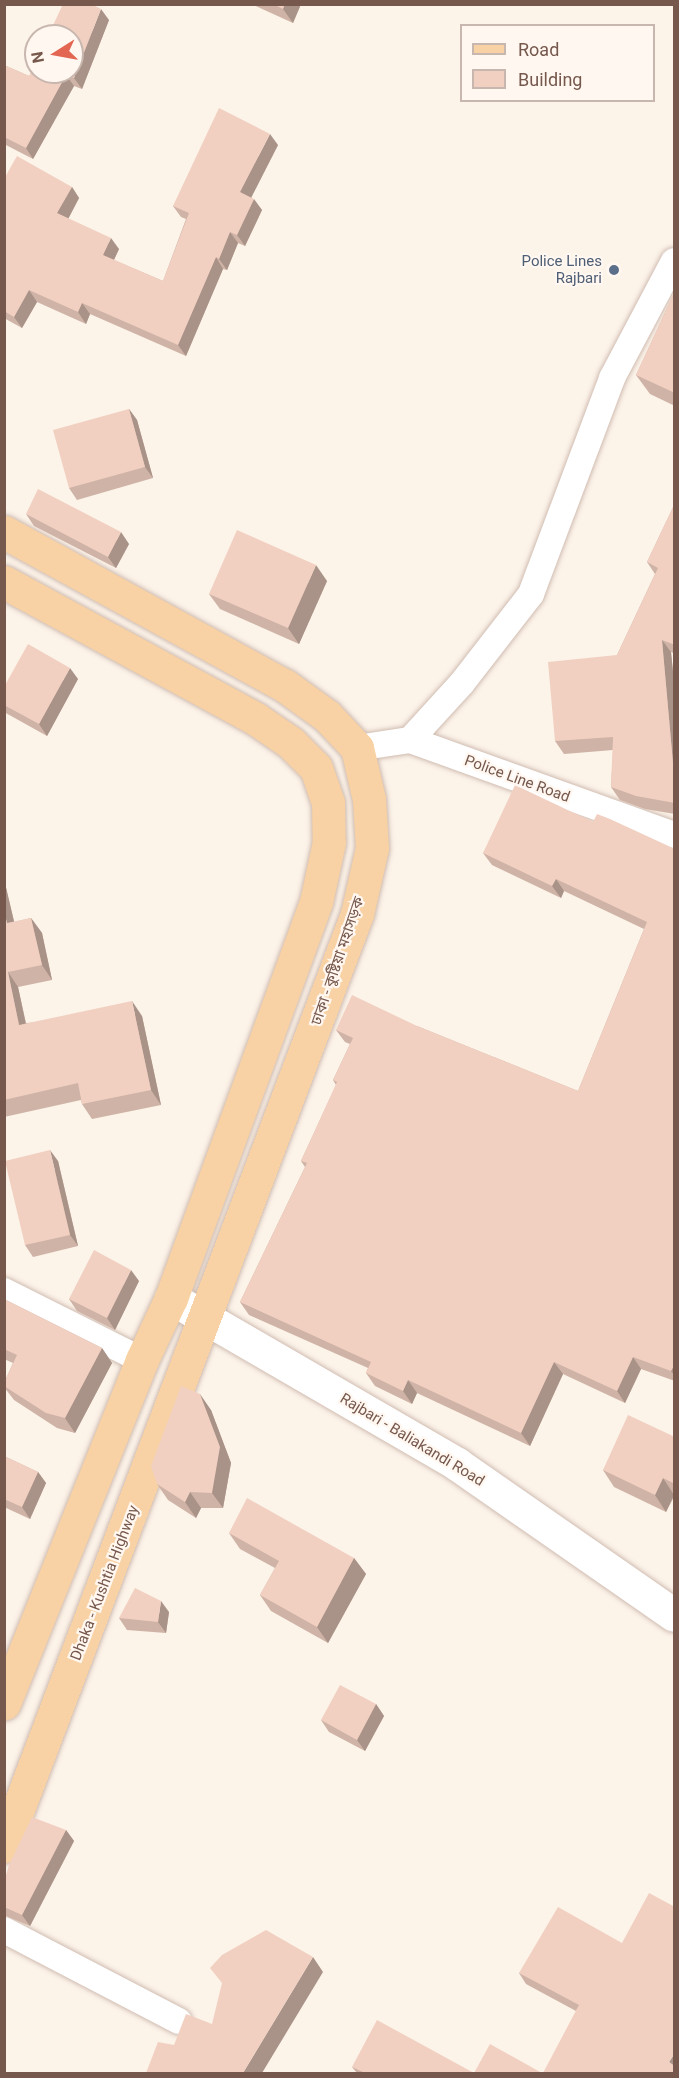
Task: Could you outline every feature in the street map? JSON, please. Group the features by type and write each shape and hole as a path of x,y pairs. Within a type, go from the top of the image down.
{"main road":[{"name":"ঢাকা - কুষ্টিয়া মহাসড়ক","path":"4,532 284,685 327,716 357,748 369,799 372,848 357,914 205,1320"},
{"path":"4,582 256,719 291,742 316,768 328,803 329,842 316,902 171,1299 142,1360 4,1703"},
{"name":"Rajbari - Baliakandi Road","path":"171,1299 457,1464 675,1615"},
{"name":"Dhaka - Kushtia Highway","path":"4,1846 205,1320"}],"street":[{"path":"410,740 462,682 531,594 612,378 675,261"},
{"name":"Police Line Road","path":"357,748 410,740 675,835"},
{"path":"4,1291 142,1360"},
{"path":"4,1930 179,2021"}],"building":[{"path":"63,4 91,4 101,9 84,52 84,24 54,24"},
{"path":"273,4 285,4 283,9"},
{"path":"4,65 24,74 24,84 61,84 26,148 4,137"},
{"path":"219,108 270,134 240,192 254,199 237,235 230,232 219,259 216,257 178,345 82,303 78,312 29,290 14,317 4,311 4,179 17,156 72,187 57,213 111,238 103,255 163,281 189,213 173,206"},
{"path":"675,291 675,393 636,375"},
{"path":"129,409 145,467 69,488 53,430"},
{"path":"38,489 121,532 108,557 26,514"},
{"path":"675,503 675,645 662,640 673,763 675,763 675,803 636,796 611,787 613,737 555,741 548,662 617,655 658,568 647,562"},
{"path":"237,530 316,565 288,628 209,594"},
{"path":"28,644 70,668 39,724 4,705 4,687"},
{"path":"515,785 593,822 597,814 675,849 675,1364 671,1371 633,1357 617,1391 554,1362 521,1433 408,1380 403,1391 366,1373 371,1362 240,1302 307,1163 301,1161 337,1082 333,1080 353,1038 336,1030 352,995 417,1026 578,1091 647,922 556,879 552,886 483,853"},
{"path":"4,911 7,923 31,918 42,965 8,972 19,1025 132,1001 151,1090 82,1104 78,1083 4,1100"},
{"path":"50,1150 70,1235 25,1245 5,1161"},
{"path":"94,1250 131,1270 107,1318 69,1299"},
{"path":"4,1299 102,1348 65,1418 46,1413 4,1386 17,1355 4,1349"},
{"path":"181,1386 200,1394 220,1447 212,1493 190,1492 185,1502 157,1484 151,1466"},
{"path":"628,1415 675,1437 675,1484 663,1478 655,1495 603,1470"},
{"path":"4,1456 38,1472 22,1507 4,1499"},
{"path":"247,1498 354,1558 317,1627 260,1595 279,1561 229,1533"},
{"path":"135,1588 161,1601 158,1622 119,1618"},
{"path":"340,1685 376,1704 357,1740 321,1720"},
{"path":"32,1817 66,1830 22,1915 4,1907 4,1882 9,1865"},
{"path":"649,1893 675,1907 675,2053 669,2062 675,2066 675,2073 543,2073 579,2005 519,1973 558,1907 622,1943"},
{"path":"266,1930 313,1957 243,2073 146,2073 158,2042 174,2045 186,2014 212,2024 222,1983 210,1968 222,1955"},
{"path":"377,2020 474,2073 365,2073 352,2067"},
{"path":"490,2044 542,2073 474,2073"}],"place":[{"name":"Police Lines Rajbari","path":"614,270"}]}
